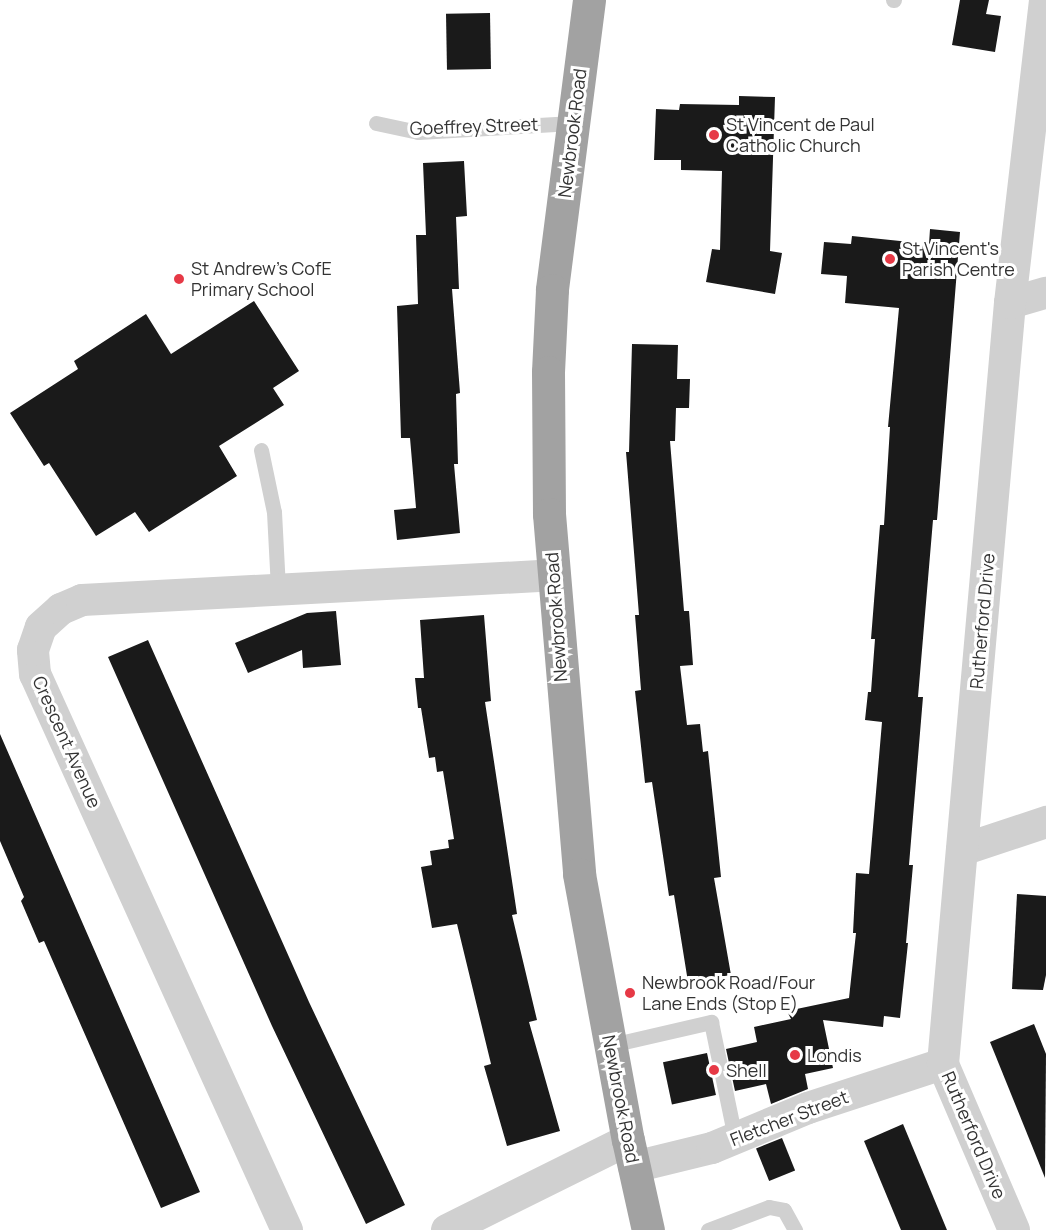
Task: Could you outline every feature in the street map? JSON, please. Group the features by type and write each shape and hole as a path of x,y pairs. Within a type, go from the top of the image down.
{"highway":[{"name":"Newbrook Road","path":"589,0 552,290 549,349 548,495 552,575 579,874 631,1154 648,1230"}],"street":[{"name":"Rutherford Drive","path":"1014,1230 943,1064 1010,303 1046,0"},
{"path":"1010,303 1046,293"},
{"name":"Crescent Avenue","path":"287,1230 35,674 33,650 41,627 61,609 82,600 552,575"},
{"path":"963,850 1046,822"},
{"name":"Fletcher Street","path":"631,1154 712,1148 808,1108 943,1064"},
{"path":"447,1230 631,1154"}],"lane":[{"name":"Goeffrey Street","path":"376,123 418,132 573,123"},
{"path":"261,450 274,512 278,590"},
{"path":"611,1045 711,1022 735,1138"},
{"path":"708,1230 769,1207 784,1210 795,1230"}],"building":[{"path":"960,0 989,0 986,14 1001,16 995,52 952,45"},
{"path":"490,13 491,69 447,70 446,14"},
{"name":"St Vincent de Paul Catholic Church","path":"739,96 775,97 770,251 782,253 775,294 706,282 712,249 720,250 722,171 681,170 681,160 654,160 656,109 679,110 680,104 739,105"},
{"path":"464,161 467,216 456,217 459,289 452,289 460,393 456,394 458,464 454,464 460,533 397,540 394,510 416,508 410,438 401,438 397,306 418,304 416,235 426,235 423,163"},
{"path":"930,229 960,232 937,520 933,520 918,697 923,697 909,865 913,865 906,943 908,943 900,1018 884,1016 883,1027 823,1020 833,1068 805,1074 808,1089 771,1104 766,1084 735,1091 726,1049 757,1042 754,1027 791,1019 787,1011 849,998 856,933 853,933 856,873 869,874 882,722 865,720 868,692 871,692 875,639 871,639 880,525 884,525 890,427 888,427 899,308 845,303 847,276 821,274 824,242 851,244 852,236 929,244"},
{"path":"254,301 299,371 273,388 284,405 219,446 237,476 149,532 135,512 96,536 49,463 44,466 10,413 78,369 74,361 146,314 171,354"},
{"path":"632,344 678,345 677,379 690,379 689,408 676,408 675,441 670,441 684,611 689,611 693,665 680,666 687,725 700,724 703,752 708,751 721,877 714,878 731,975 688,982 674,895 669,896 652,782 645,783 635,691 641,690 635,615 639,615 626,452 629,452"},
{"path":"336,611 341,665 303,668 302,650 248,673 235,643 307,613"},
{"path":"484,615 491,701 485,702 517,914 512,915 537,1020 529,1022 560,1131 507,1146 484,1066 491,1064 457,924 432,928 421,867 432,865 430,851 449,848 448,840 454,839 443,771 437,772 435,757 429,758 421,708 418,708 415,678 424,678 420,620"},
{"path":"148,640 309,1002 405,1205 366,1224 272,1026 108,657"},
{"path":"0,734 200,1192 161,1208 44,941 39,943 21,901 24,897 0,841"},
{"path":"1017,894 1046,896 1046,975 1043,990 1012,989"},
{"path":"1034,1024 1046,1054 1045,1178 990,1042"},
{"path":"707,1053 716,1095 672,1104 663,1062"},
{"path":"903,1124 947,1230 901,1230 864,1141"},
{"path":"782,1138 795,1170 769,1181 756,1148"}],"place":[{"name":"St Vincent de Paul Catholic Church","path":"714,135"},
{"name":"St Vincent's Parish Centre","path":"890,259"},
{"name":"St Andrew's CofE Primary School","path":"179,279"},
{"name":"Newbrook Road/Four Lane Ends (Stop E)","path":"630,993"},
{"name":"Londis","path":"795,1055"},
{"name":"Shell","path":"714,1070"}]}
